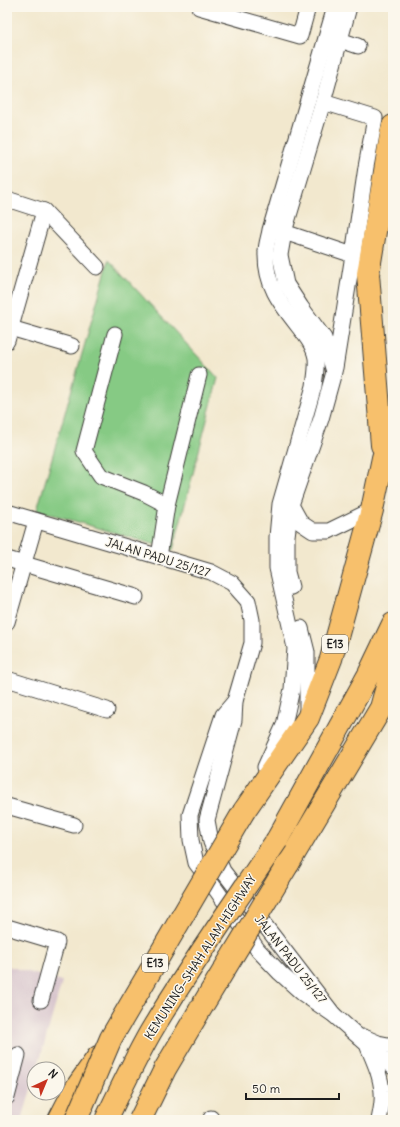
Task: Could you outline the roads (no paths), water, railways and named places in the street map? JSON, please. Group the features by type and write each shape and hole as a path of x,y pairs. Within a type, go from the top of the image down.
{"highway":[{"path":"383,458 368,274 393,126"},
{"name":"E13","path":"76,1120 111,1038 244,812 308,718 331,659 372,510 383,458 393,424"},
{"name":"KEMUNING–SHAH ALAM HIGHWAY","path":"106,1120 127,1075 187,973 277,840 369,674 393,624"},
{"path":"140,1120 165,1069 381,708 393,665"},
{"path":"59,1120 74,1090 111,1038"}],"street":[{"path":"199,7 300,36 308,7"},
{"path":"334,372 324,338 286,284 280,255 296,169 335,7"},
{"path":"244,812 284,726 292,689 295,648 276,568 277,537 280,504 314,386 316,370 316,358 312,347 274,292 266,267 266,250 270,230 323,102 349,7"},
{"path":"340,40 358,46"},
{"path":"308,718 307,652 287,572 286,536 292,505 321,420 334,372 374,118 323,102"},
{"path":"7,199 44,211 97,267"},
{"path":"44,211 8,332 72,346"},
{"path":"284,232 353,255"},
{"path":"114,334 84,451 101,476 144,493 167,505"},
{"path":"159,557 167,505 199,375"},
{"path":"292,505 301,523 313,531 329,531 372,510"},
{"name":"JALAN PADU 25/127","path":"7,512 211,572 232,583 248,601 252,620 252,643 235,701 234,720 207,820 211,842 223,871 334,1015"},
{"path":"7,622 36,521"},
{"path":"7,559 136,596"},
{"path":"7,679 107,710"},
{"name":"JALAN PADU 25/127","path":"235,701 223,715 190,815 191,840 196,863 258,950 280,973 297,988 334,1015 393,1067"},
{"path":"7,806 74,825"},
{"path":"7,927 57,942 41,1000"},
{"path":"361,1039 393,1046"},
{"path":"361,1039 375,1062 382,1092 382,1108 379,1120"},
{"path":"7,1097 11,1069 18,1055"}]}
